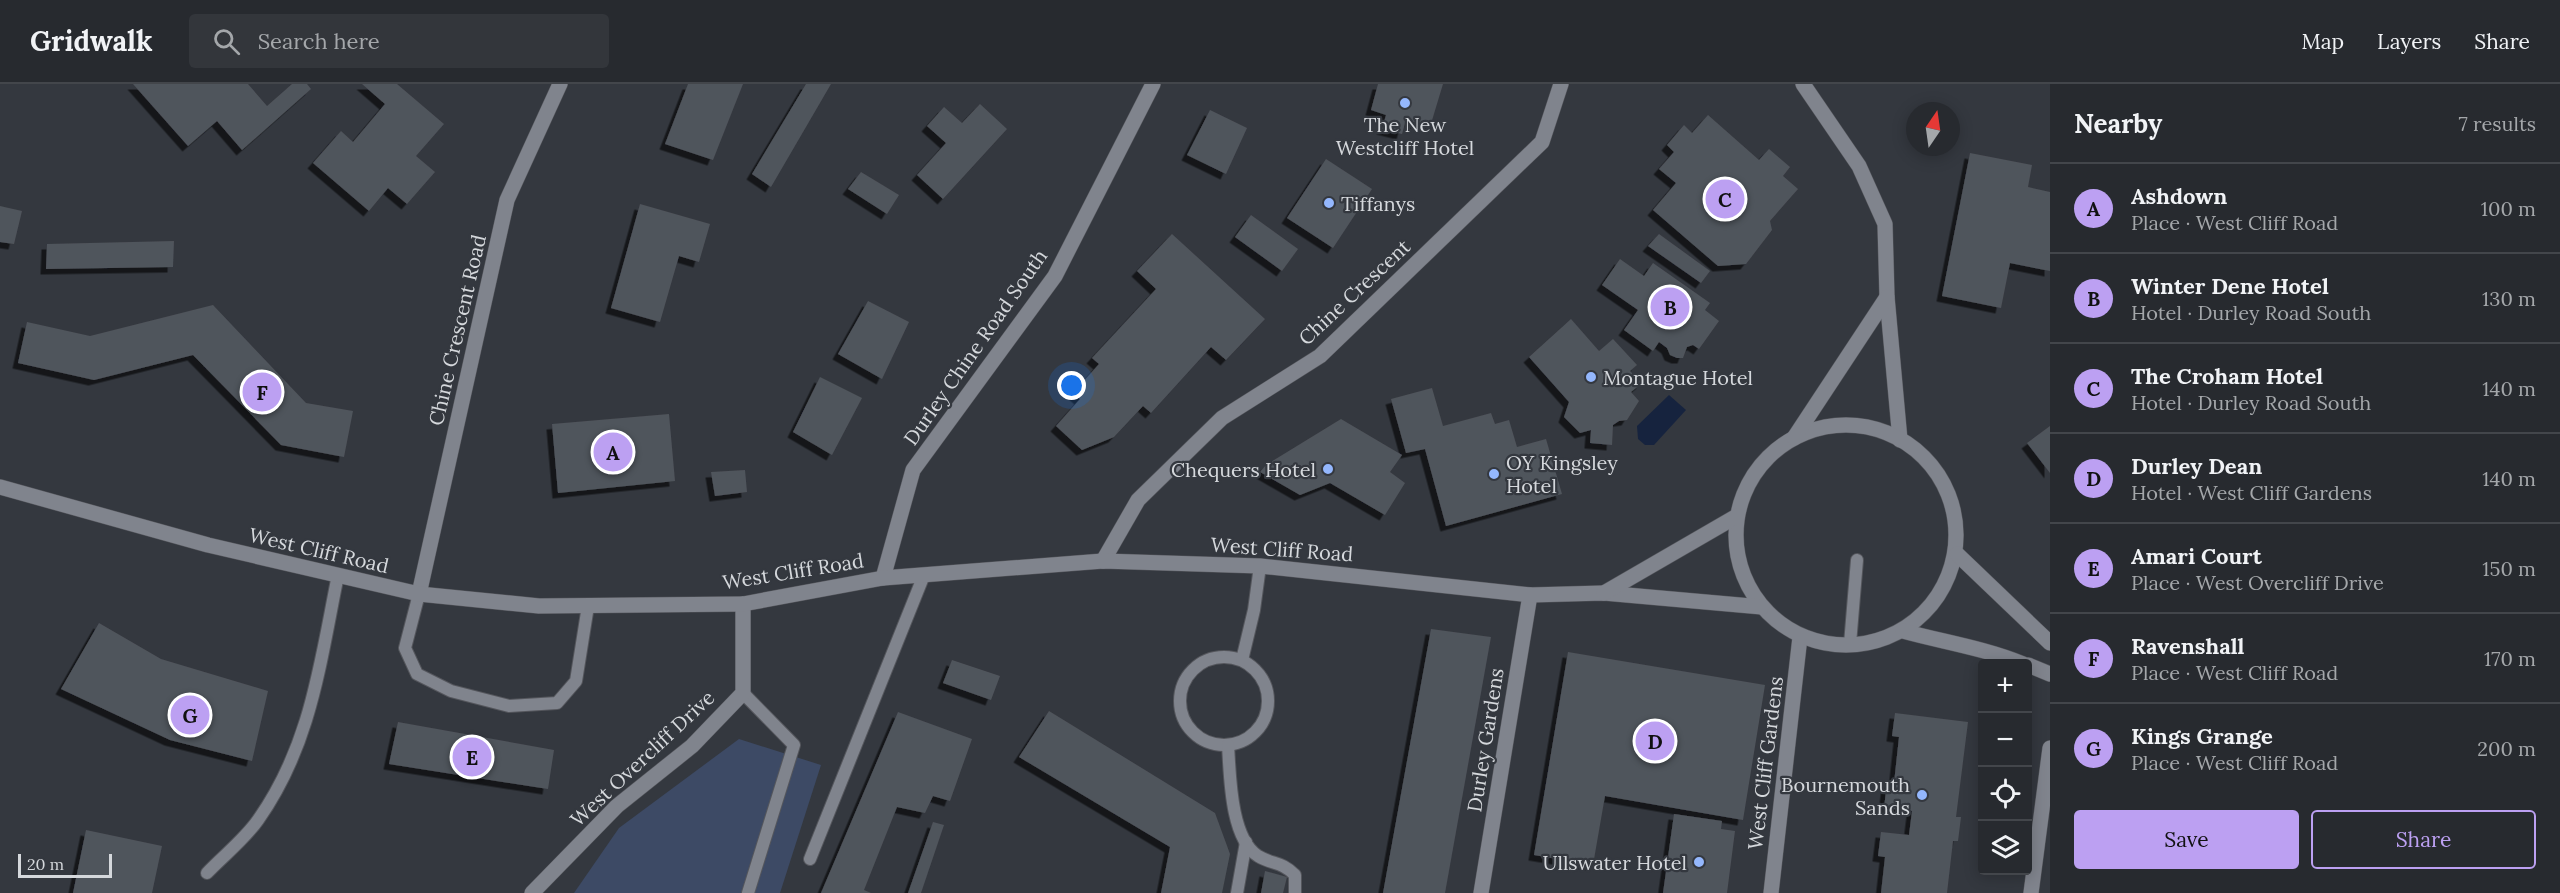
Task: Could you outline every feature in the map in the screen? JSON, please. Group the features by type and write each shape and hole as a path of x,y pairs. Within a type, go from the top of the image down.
{"street":[{"name":"Chine Crescent Road","path":"419,594 507,200 560,84"},
{"name":"Durley Chine Road South","path":"883,578 913,470 1055,276 1153,84"},
{"name":"Chine Crescent","path":"1103,561 1138,500 1222,418 1320,356 1542,142 1561,84"},
{"path":"1803,84 1860,166 1885,224 1887,297 1900,440"},
{"path":"1794,438 1887,297"},
{"path":"1830,426 1872,428 1887,432 1921,453 1947,490 1957,528 1957,554 1935,602 1903,630 1868,644 1831,645 1800,637 1762,607 1743,575 1735,538 1737,516 1750,480 1775,450 1794,438 1830,426"},
{"name":"West Cliff Road","path":"0,487 208,545 419,594 539,606 743,604 883,578 1103,561 1260,566 1530,595 1604,593 1762,607"},
{"name":"West Cliff Road","path":"1604,593 1737,516"},
{"path":"1957,554 2050,643"},
{"name":"Durley Gardens","path":"1481,893 1530,595"},
{"name":"West Overcliff Drive","path":"532,893 617,806 692,746 743,693 743,604"},
{"path":"1903,630 1953,645 1989,650 2013,659"},
{"name":"West Cliff Gardens","path":"1771,893 1800,637"},
{"path":"2032,667 2050,674"},
{"path":"2031,893 2050,748"}],"lane":[{"path":"1850,644 1857,560"},
{"path":"1242,660 1254,610 1260,566"},
{"path":"810,859 924,574"},
{"path":"207,873 257,822 286,775 308,720 338,575"},
{"path":"419,594 405,648 417,674 451,691 508,706 557,704 576,681 588,606"},
{"path":"1219,656 1242,660 1260,675 1268,697 1268,708 1264,719 1250,737 1228,745 1206,741 1188,726 1182,716 1180,693 1190,672 1208,659 1219,656"},
{"path":"743,693 794,745 748,893"},
{"path":"1228,745 1231,790 1237,821 1246,842 1257,855 1284,864 1295,875 1295,893"},
{"path":"1237,893 1246,842"}],"shaded area":[{"path":"1669,395 1686,410 1654,445 1645,445 1638,439 1637,426"},
{"path":"739,739 821,765 780,893 574,893 619,828"}],"building":[{"path":"133,84 248,84 267,106 292,84 307,84 311,89 242,150 217,121 188,146"},
{"path":"362,84 397,84 444,124 416,156 435,172 407,204 388,188 369,211 313,163 341,131 353,142 385,104"},
{"path":"688,84 743,84 713,160 665,144"},
{"path":"806,84 831,84 771,187 752,174"},
{"name":"The New Westcliff Hotel","path":"1378,84 1443,84 1430,127 1406,120 1402,134 1382,129 1386,115 1371,110"},
{"path":"980,104 1007,129 943,199 917,175 946,143 927,126 944,107 962,123"},
{"path":"1210,110 1247,128 1226,174 1187,155"},
{"path":"1708,115 1759,160 1769,149 1790,167 1783,176 1798,189 1770,221 1772,230 1746,264 1718,266 1653,210 1676,183 1659,169 1674,152 1667,145 1684,125 1692,133"},
{"path":"1970,153 2032,165 2028,187 2050,192 2050,271 2010,263 2001,308 1942,296"},
{"name":"Tiffanys","path":"1326,159 1372,189 1333,248 1287,218"},
{"path":"861,172 899,195 887,214 848,189"},
{"path":"640,204 710,224 699,262 679,256 660,322 611,308"},
{"path":"0,206 22,211 14,244 0,242"},
{"path":"1251,215 1298,249 1282,271 1235,237"},
{"path":"1172,234 1265,319 1226,360 1211,347 1151,413 1143,406 1114,437 1082,450 1056,426 1080,399 1073,393 1099,364 1092,358 1156,289 1137,271"},
{"path":"1659,234 1710,271 1701,283 1648,246"},
{"path":"174,241 173,267 46,269 47,244"},
{"path":"1620,259 1644,276 1653,263 1710,303 1705,310 1719,321 1699,349 1693,345 1687,347 1683,358 1677,358 1670,355 1667,348 1659,342 1653,351 1624,330 1638,310 1602,285"},
{"path":"868,301 909,322 882,379 838,354"},
{"path":"213,305 306,403 353,411 344,457 281,445 193,355 94,380 18,363 27,322 90,336"},
{"name":"Montague Hotel","path":"1571,319 1599,351 1613,339 1637,365 1630,371 1642,383 1631,392 1639,401 1627,420 1613,425 1612,445 1590,443 1591,430 1580,433 1564,417 1569,402 1529,357"},
{"path":"820,377 862,398 832,455 793,432"},
{"name":"OY Kingsley Hotel","path":"1432,388 1443,426 1491,413 1495,424 1509,420 1517,447 1546,439 1562,494 1446,526 1425,449 1406,453 1391,399"},
{"path":"669,414 675,481 558,493 552,424"},
{"name":"Chequers Hotel","path":"1341,419 1402,455 1390,472 1405,483 1385,515 1330,483 1300,495 1260,472 1266,465"},
{"path":"2050,426 2050,473 2027,443"},
{"path":"745,470 747,492 715,496 711,472"},
{"path":"99,623 161,659 268,691 252,761 170,740 61,689"},
{"path":"1431,629 1491,637 1445,893 1383,893"},
{"path":"1568,652 1765,685 1743,820 1605,796 1593,865 1534,855"},
{"path":"952,660 1000,676 991,700 943,683"},
{"path":"1049,711 1215,813 1230,854 1222,893 1161,893 1170,847 1019,757"},
{"path":"898,712 972,739 950,801 933,796 925,813 897,807 864,890 871,893 821,893"},
{"name":"Bournemouth Sands","path":"1895,713 1968,722 1956,817 1961,817 1958,841 1953,841 1947,893 1881,893 1885,857 1878,856 1881,832 1909,835 1912,811 1884,808 1887,782 1894,783 1899,737 1892,736"},
{"path":"398,722 554,750 548,789 389,764"},
{"name":"Ullswater Hotel","path":"1674,814 1722,821 1721,829 1735,831 1727,893 1663,893"},
{"path":"933,822 944,825 921,893 908,893"},
{"path":"86,830 162,846 152,893 73,893"},
{"path":"1265,871 1287,877 1283,893 1261,893"}],"place":[{"name":"The New Westcliff Hotel","path":"1405,103"},
{"name":"The Croham Hotel","path":"1725,199"},
{"name":"Tiffanys","path":"1329,203"},
{"name":"Winter Dene Hotel","path":"1670,307"},
{"name":"Montague Hotel","path":"1591,377"},
{"name":"Ravenshall","path":"262,392"},
{"name":"Ashdown","path":"613,452"},
{"name":"Chequers Hotel","path":"1328,469"},
{"name":"OY Kingsley Hotel","path":"1494,474"},
{"name":"Kings Grange","path":"190,715"},
{"name":"Durley Dean","path":"1655,741"},
{"name":"Amari Court","path":"472,757"},
{"name":"Bournemouth Sands","path":"1922,795"},
{"name":"Ullswater Hotel","path":"1699,862"}]}
